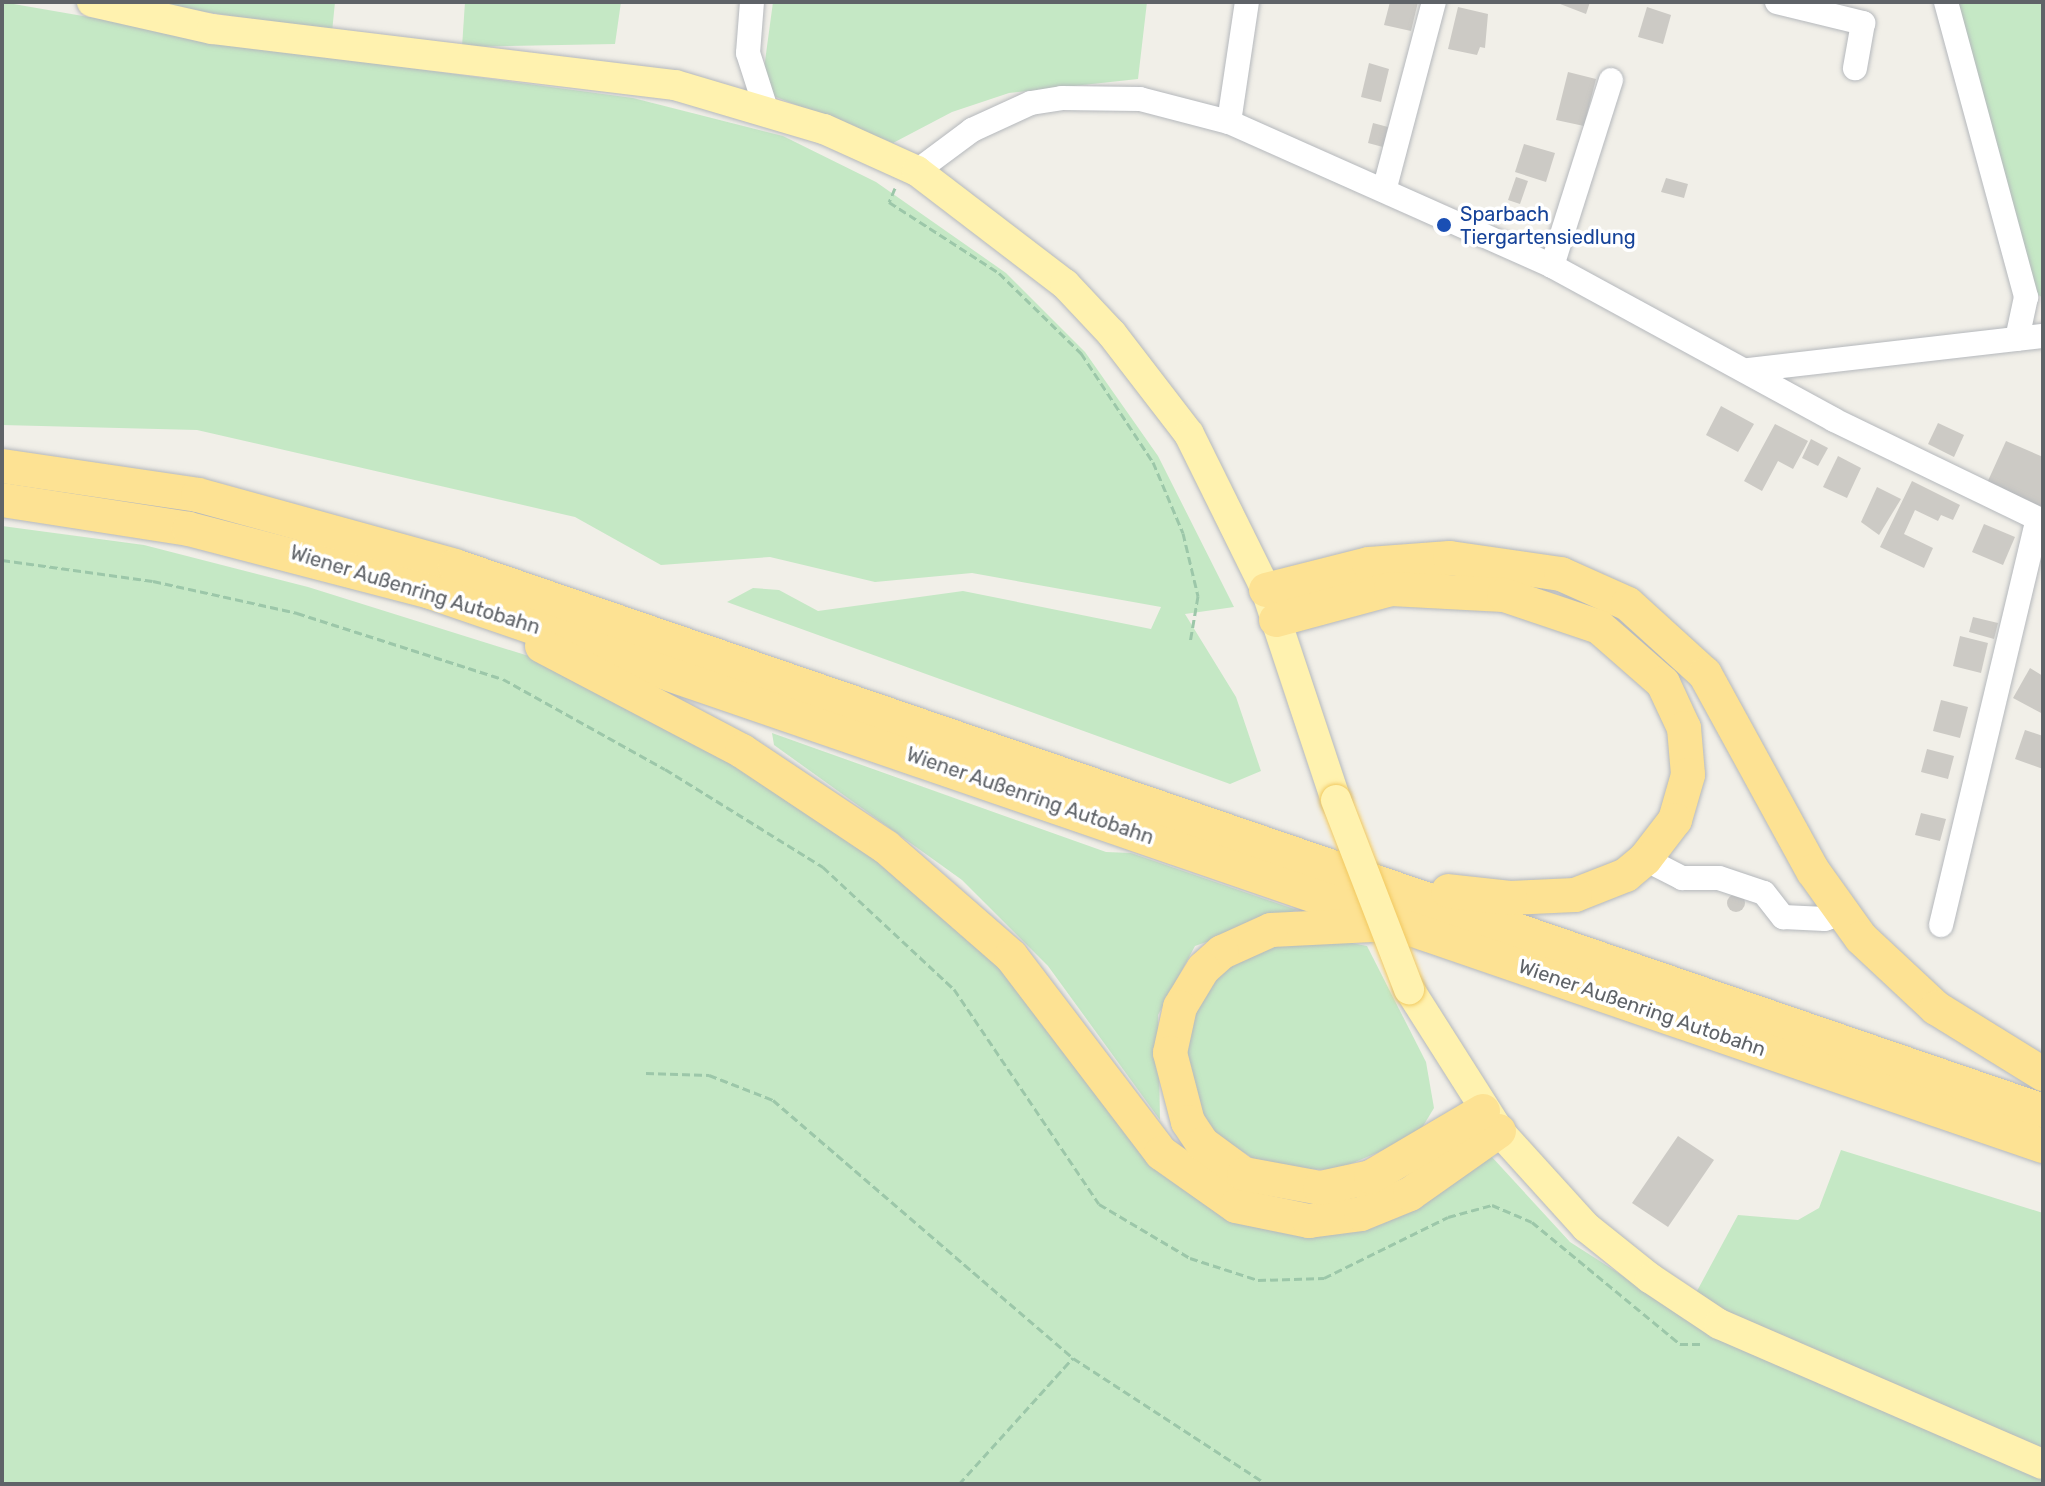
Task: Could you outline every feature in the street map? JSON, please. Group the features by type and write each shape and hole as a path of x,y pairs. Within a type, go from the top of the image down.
{"highway":[{"name":"Wiener Außenring Autobahn","path":"2,466 198,495 441,561 2043,1111"},
{"name":"Wiener Außenring Autobahn","path":"2,500 189,529 430,592 2043,1146"},
{"path":"1271,605 1369,564 1450,558 1561,574 1628,604 1705,674 1842,913 1936,1008 2043,1074"},
{"path":"1271,605 1425,588 1504,595 1599,627 1663,683 1684,728 1689,751 1683,798 1645,859 1602,887 1545,899 1391,885"},
{"path":"430,592 707,731 886,847 1011,956 1161,1153 1224,1200 1285,1219 1361,1214 1410,1194 1491,1121"},
{"path":"1409,927 1297,925 1222,952 1180,1007 1170,1053 1178,1101 1203,1144 1223,1161 1293,1188 1371,1177 1491,1121"}],"main road":[{"path":"92,2 227,31 633,78 766,109 917,171 1019,245 1112,334 1189,434 1271,605 1336,800 1409,989 1491,1121 1586,1227 1719,1324 2043,1464"}],"street":[{"path":"752,2 748,53 766,109"},
{"path":"1229,122 1247,2"},
{"path":"1385,187 1434,2"},
{"path":"1777,2 1872,17 1855,68"},
{"path":"1946,2 2026,297 2017,339"},
{"path":"1552,266 1611,80"},
{"path":"917,171 972,130 1031,103 1062,98 1140,99 1229,122 1385,187 1552,266 2041,520 1941,925"},
{"path":"1748,370 2043,336"},
{"path":"1645,859 1682,878 1719,878 1764,893 1783,917 1825,919 1842,913"}],"path":[{"path":"917,171 897,184 889,202 999,273 1081,353 1153,462 1183,533 1198,596 1190,643"},
{"path":"2,560 153,581 297,613 503,679 665,769 823,867 954,989 1099,1204 1190,1258 1258,1280 1324,1278 1448,1217 1492,1205 1532,1222 1680,1344 1704,1344 1719,1324"},
{"path":"646,1073 709,1075 773,1100 1073,1358 1266,1484"},
{"path":"959,1484 1073,1358"}],"green space":[{"path":"2,2 291,52 633,98 783,136 876,182 1006,273 1085,352 1158,456 1234,607 1185,614 1236,697 1261,771 1230,784 727,602 753,588 779,590 818,611 963,591 1151,629 1161,607 972,573 875,582 770,557 661,565 575,517 197,430 2,425"},
{"path":"143,2 335,2 332,32"},
{"path":"465,2 621,2 615,44 462,47"},
{"path":"773,2 1147,2 1138,79 1009,93 952,112 893,143 761,91"},
{"path":"1955,2 2043,2 2043,298 2030,289"},
{"path":"2,526 144,545 308,587 551,663 715,752 872,847 1016,973 1152,1156 1303,1234 1491,1156 1570,1242 1684,1315 1738,1215 1798,1220 1819,1208 1841,1150 2043,1213 2043,1484 2,1484"},
{"path":"772,733 1106,852 1131,853 1297,910 1195,946 1158,1015 1160,1120 1048,966 962,880 774,745"},
{"path":"1320,937 1367,946 1426,1062 1434,1108 1417,1136 1336,1170 1268,1168 1215,1134 1194,1097 1185,1054 1198,1003 1227,966 1267,944"}],"building":[{"path":"1390,2 1418,2 1411,31 1384,25"},
{"path":"1555,2 1590,2 1586,14"},
{"path":"1458,7 1488,14 1485,48 1480,47 1477,55 1448,49"},
{"path":"1647,7 1671,15 1663,44 1638,37"},
{"path":"1369,63 1389,69 1381,102 1361,97"},
{"path":"1568,72 1596,79 1584,126 1556,120"},
{"path":"1373,123 1388,127 1383,147 1368,143"},
{"path":"1524,144 1555,153 1546,182 1515,172"},
{"path":"1516,177 1528,181 1520,204 1508,200"},
{"path":"1666,178 1688,184 1684,198 1661,192"},
{"path":"1721,406 1754,424 1738,452 1706,435"},
{"path":"1938,423 1964,435 1954,457 1928,444"},
{"path":"1775,424 1808,441 1793,469 1778,461 1762,491 1744,481"},
{"path":"1811,439 1828,448 1818,466 1802,458"},
{"path":"2006,441 2043,457 2043,508 1987,483"},
{"path":"1838,456 1861,468 1847,498 1823,487"},
{"path":"1912,481 1960,505 1953,520 1941,515 1938,521 1915,510 1904,534 1933,548 1924,568 1880,547"},
{"path":"1877,487 1901,499 1879,535 1861,522"},
{"path":"1984,524 2015,537 2003,565 1972,552"},
{"path":"1973,617 1998,623 1994,639 1969,632"},
{"path":"1960,636 1988,643 1981,673 1953,666"},
{"path":"2030,668 2043,676 2043,714 2013,698"},
{"path":"1941,700 1968,707 1960,738 1933,731"},
{"path":"2025,730 2043,736 2043,769 2015,759"},
{"path":"1927,749 1954,756 1948,779 1921,772"},
{"path":"1921,813 1946,819 1940,841 1915,835"},
{"path":"1732,894 1740,894 1745,903 1743,910 1732,912 1727,907 1727,899"},
{"path":"1678,1136 1714,1160 1668,1227 1632,1203"}],"place":[{"name":"Sparbach Tiergartensiedlung","path":"1444,225"}]}
